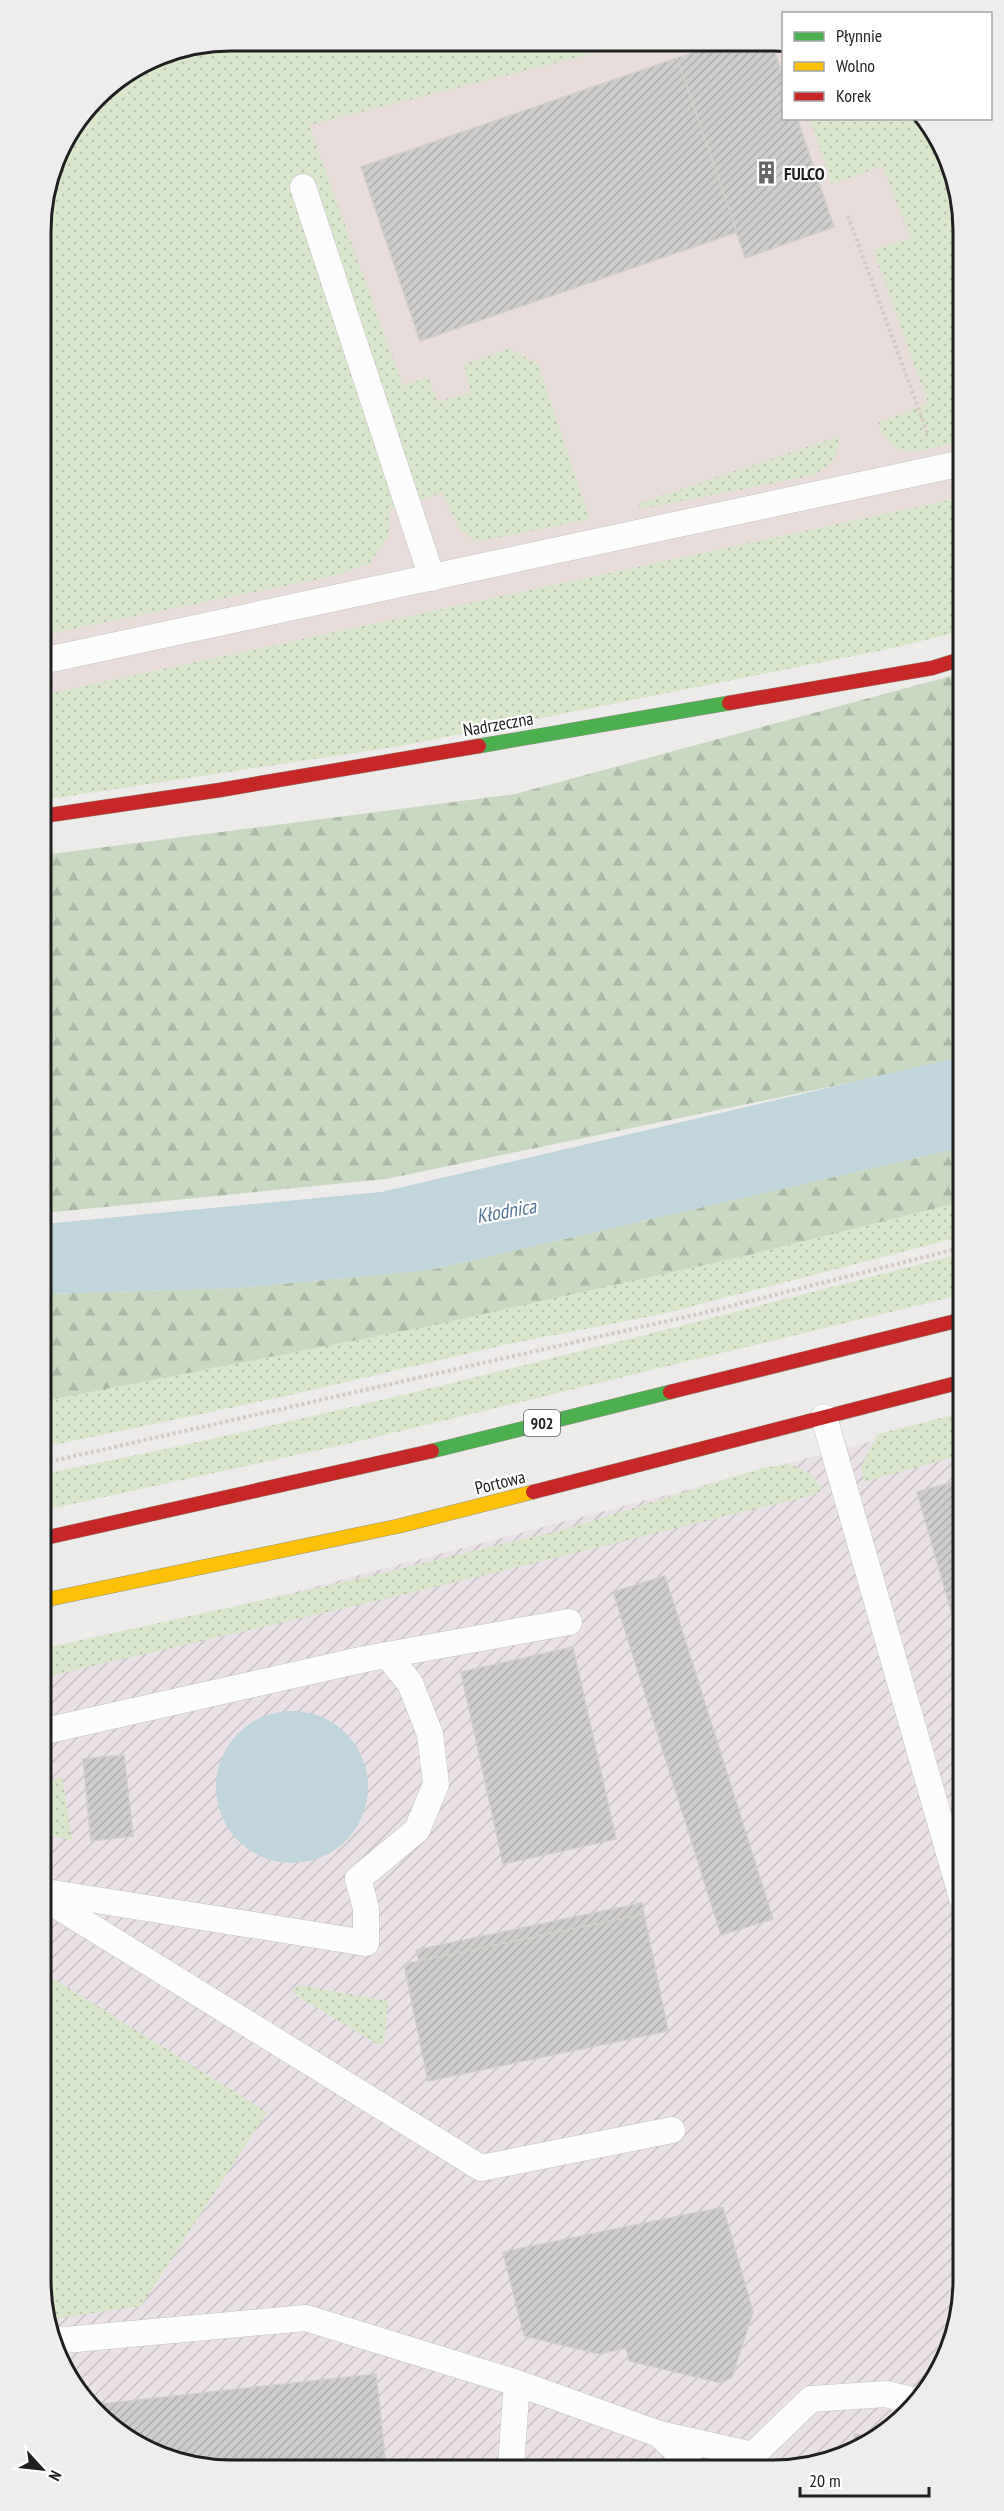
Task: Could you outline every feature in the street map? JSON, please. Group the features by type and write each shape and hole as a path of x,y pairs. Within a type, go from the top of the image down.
{"main road":[{"name":"Nadrzeczna","path":"51,815 231,788 932,668 953,662"},
{"name":"902","path":"51,1537 390,1461 953,1322"},
{"name":"Portowa","path":"51,1599 399,1526 953,1384"}],"lane":[{"path":"303,187 432,578"},
{"path":"51,659 949,467"},
{"path":"824,1417 953,1867"},
{"path":"51,1730 387,1655 569,1622"},
{"path":"51,1893 366,1943 366,1908 358,1879 417,1830 436,1784 430,1734 410,1683 387,1655"},
{"path":"51,1902 482,2168 672,2130"},
{"path":"62,2341 306,2318 517,2383 659,2434 753,2455 811,2399 886,2394 908,2399"},
{"path":"511,2460 517,2383"},
{"path":"659,2434 686,2460"}],"path":[{"path":"848,216 949,467"},
{"path":"51,1460 708,1312 953,1250"}],"shaded area":[{"path":"231,51 782,52 782,120 914,120 929,141 939,162 947,185 953,231 953,499 51,693 51,220 57,185 65,162 81,131 112,96 141,75 162,65 196,54"},
{"path":"953,1420 953,2291 950,2315 939,2349 923,2380 908,2399 882,2423 842,2446 819,2454 773,2460 220,2460 196,2457 173,2450 141,2436 122,2423 88,2389 75,2370 57,2326 53,2303 51,2280 51,1655"}],"green space":[{"path":"231,51 603,51 309,125 403,386 428,377 438,402 471,392 464,365 509,348 538,364 590,519 475,542 458,527 442,493 390,509 389,535 369,564 334,576 51,633 51,220 57,185 70,152 88,122 112,96 131,81 162,65 196,54"},
{"path":"810,120 914,120 929,141 939,162 947,185 953,231 953,443 932,449 906,451 890,444 878,423 928,403 873,250 911,238 882,166 832,184"},
{"path":"839,436 836,455 815,475 645,508 639,507 638,504"},
{"path":"953,499 953,633 889,649 400,746 51,799 51,693"},
{"path":"953,675 953,1059 858,1081 386,1179 51,1212 51,854 515,794"},
{"path":"953,1150 953,1204 749,1255 434,1325 51,1400 51,1294 237,1288 430,1270"},
{"path":"953,1204 953,1239 662,1314 509,1344 277,1398 51,1446 51,1400 749,1255"},
{"path":"953,1256 953,1297 360,1441 51,1509 51,1473 274,1425 618,1342"},
{"path":"953,1415 953,1457 864,1482 861,1467 878,1434"},
{"path":"790,1464 811,1474 822,1488 817,1494 411,1593 51,1676 51,1647 327,1586 566,1529 762,1468"},
{"path":"62,1777 72,1840 51,1836 51,1780"},
{"path":"51,1977 267,2112 141,2306 56,2319 51,2280"},
{"path":"298,1985 388,2001 384,2044 379,2045 295,1995 293,1990"}],"water":[{"name":"Kłodnica","path":"953,1059 953,1150 430,1270 237,1288 51,1294 51,1223 381,1192"},
{"path":"292,1711 307,1712 321,1717 346,1733 362,1758 367,1772 367,1802 362,1816 346,1841 321,1857 307,1862 292,1863 277,1862 263,1857 238,1841 222,1816 217,1802 216,1787 217,1772 222,1758 238,1733 263,1717 277,1712"}],"building":[{"name":"FULCO","path":"698,51 774,51 782,73 782,120 798,120 834,227 745,258 677,58"},
{"path":"677,58 737,232 420,341 361,167"},
{"path":"953,1482 953,1618 917,1492"},
{"path":"665,1576 773,1919 721,1935 613,1592"},
{"path":"573,1647 616,1839 503,1864 461,1672"},
{"path":"124,1755 133,1836 91,1841 83,1759"},
{"path":"642,1903 644,1914 419,1961 416,1950"},
{"path":"644,1914 668,2031 428,2081 404,1964"},
{"path":"723,2207 753,2312 732,2377 721,2383 629,2361 626,2348 599,2354 524,2336 503,2252"},
{"path":"376,2374 385,2460 220,2460 196,2457 141,2436 122,2423 101,2404"},
{"path":"855,2434 863,2436 854,2440"}],"traffic: fast":[{"path":"479,746 729,703"},
{"path":"432,1451 670,1392"}],"traffic: slow":[{"path":"51,1599 399,1526 533,1492"}],"traffic: jam":[{"path":"729,703 932,668 953,662"},
{"path":"51,815 220,790 479,746"},
{"path":"670,1392 953,1322"},
{"path":"533,1492 953,1384"},
{"path":"51,1537 432,1451"}],"place":[{"name":"FULCO","path":"766,173"}]}
